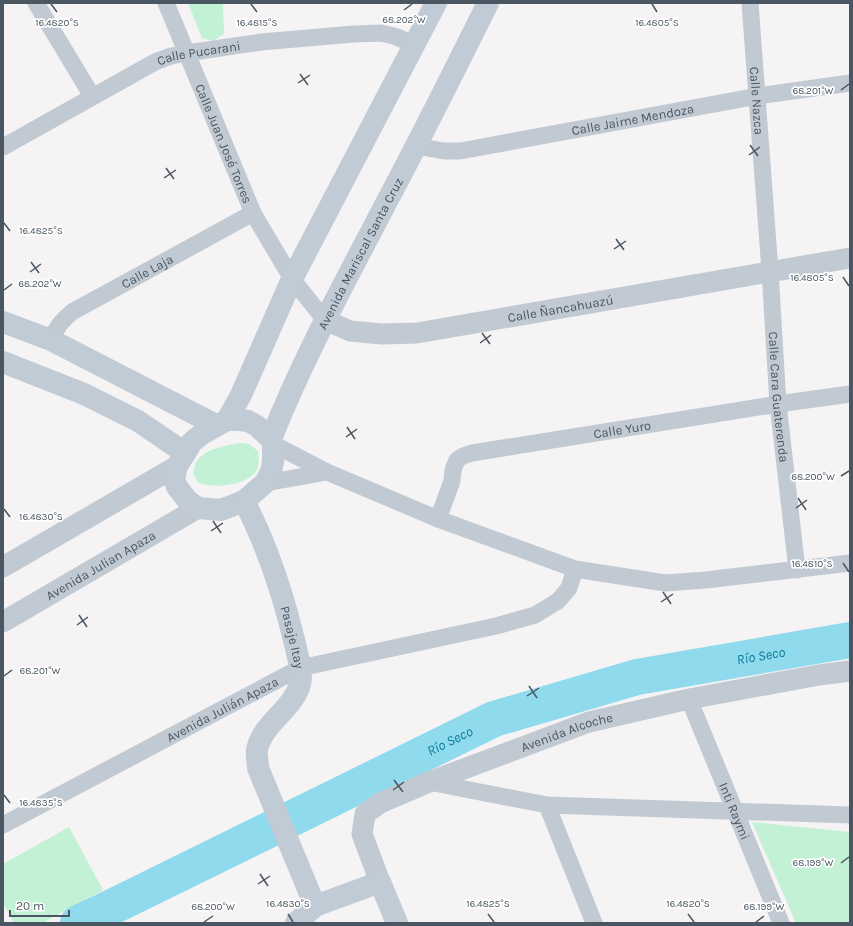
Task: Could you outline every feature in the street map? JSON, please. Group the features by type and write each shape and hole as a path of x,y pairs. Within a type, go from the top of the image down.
{"main road":[{"path":"222,423 241,395 292,279 436,3"},
{"name":"Avenida Mariscal Santa Cruz","path":"244,501 264,483 271,472 273,462 272,442 286,401 325,320 416,146 488,3"},
{"path":"3,322 51,340 222,423"},
{"path":"3,362 84,394 131,417 181,459"},
{"path":"244,501 221,510 198,508 181,494 174,479 181,459 192,442 202,434 222,423 240,420 248,421 257,426 272,442"},
{"name":"Pasaje Itay","path":"244,501 266,549 290,623 300,668 300,683 293,698 262,737 257,750 258,768 315,906"},
{"path":"296,923 315,906 380,882 398,923"}],"street":[{"path":"36,3 92,96"},
{"name":"Calle Juan José Torres","path":"166,3 253,213 292,279"},
{"name":"Calle Nazca","path":"750,3 770,271"},
{"name":"Calle Pucarani","path":"3,147 92,96 156,62 172,56 261,42 354,34 381,34 394,36 414,44"},
{"name":"Calle Jaime Mendoza","path":"416,146 444,151 460,151 758,96 850,83"},
{"name":"Calle Laja","path":"51,340 54,331 60,322 72,312 253,213"},
{"name":"Calle Ñancahuazú","path":"292,279 325,320 350,331 382,334 417,333 850,258"},
{"name":"Calle Cara Guaterenda","path":"770,271 778,404 797,570"},
{"name":"Calle Yuro","path":"438,519 452,481 453,470 457,460 463,456 778,404 850,394"},
{"path":"272,442 327,472 438,519 575,569 665,583 797,570 850,562"},
{"path":"3,567 181,459"},
{"path":"264,483 327,472"},
{"name":"Avenida Julian Apaza","path":"3,622 198,508"},
{"name":"Avenida Julián Apaza","path":"3,825 300,668 496,626 535,615 558,601 569,588 575,569"},
{"name":"Avenida Alcoche","path":"380,882 362,834 365,814 380,802 589,722 689,700 819,675 850,671"},
{"name":"Inti Raymi","path":"689,700 781,923"},
{"path":"429,782 547,805 850,816"},
{"path":"547,805 594,923"}],"green space":[{"path":"188,3 223,3 224,34 213,41 202,38"},
{"path":"241,443 249,444 258,451 258,466 254,474 249,478 234,484 218,486 197,482 193,473 196,462 201,457 211,450"},
{"path":"752,822 850,832 850,923 796,923"},
{"path":"69,827 103,890 42,923 14,923 3,903 3,864"}],"waterway":[{"name":"Río Seco","path":"78,923 494,719 637,677 850,640"}]}
